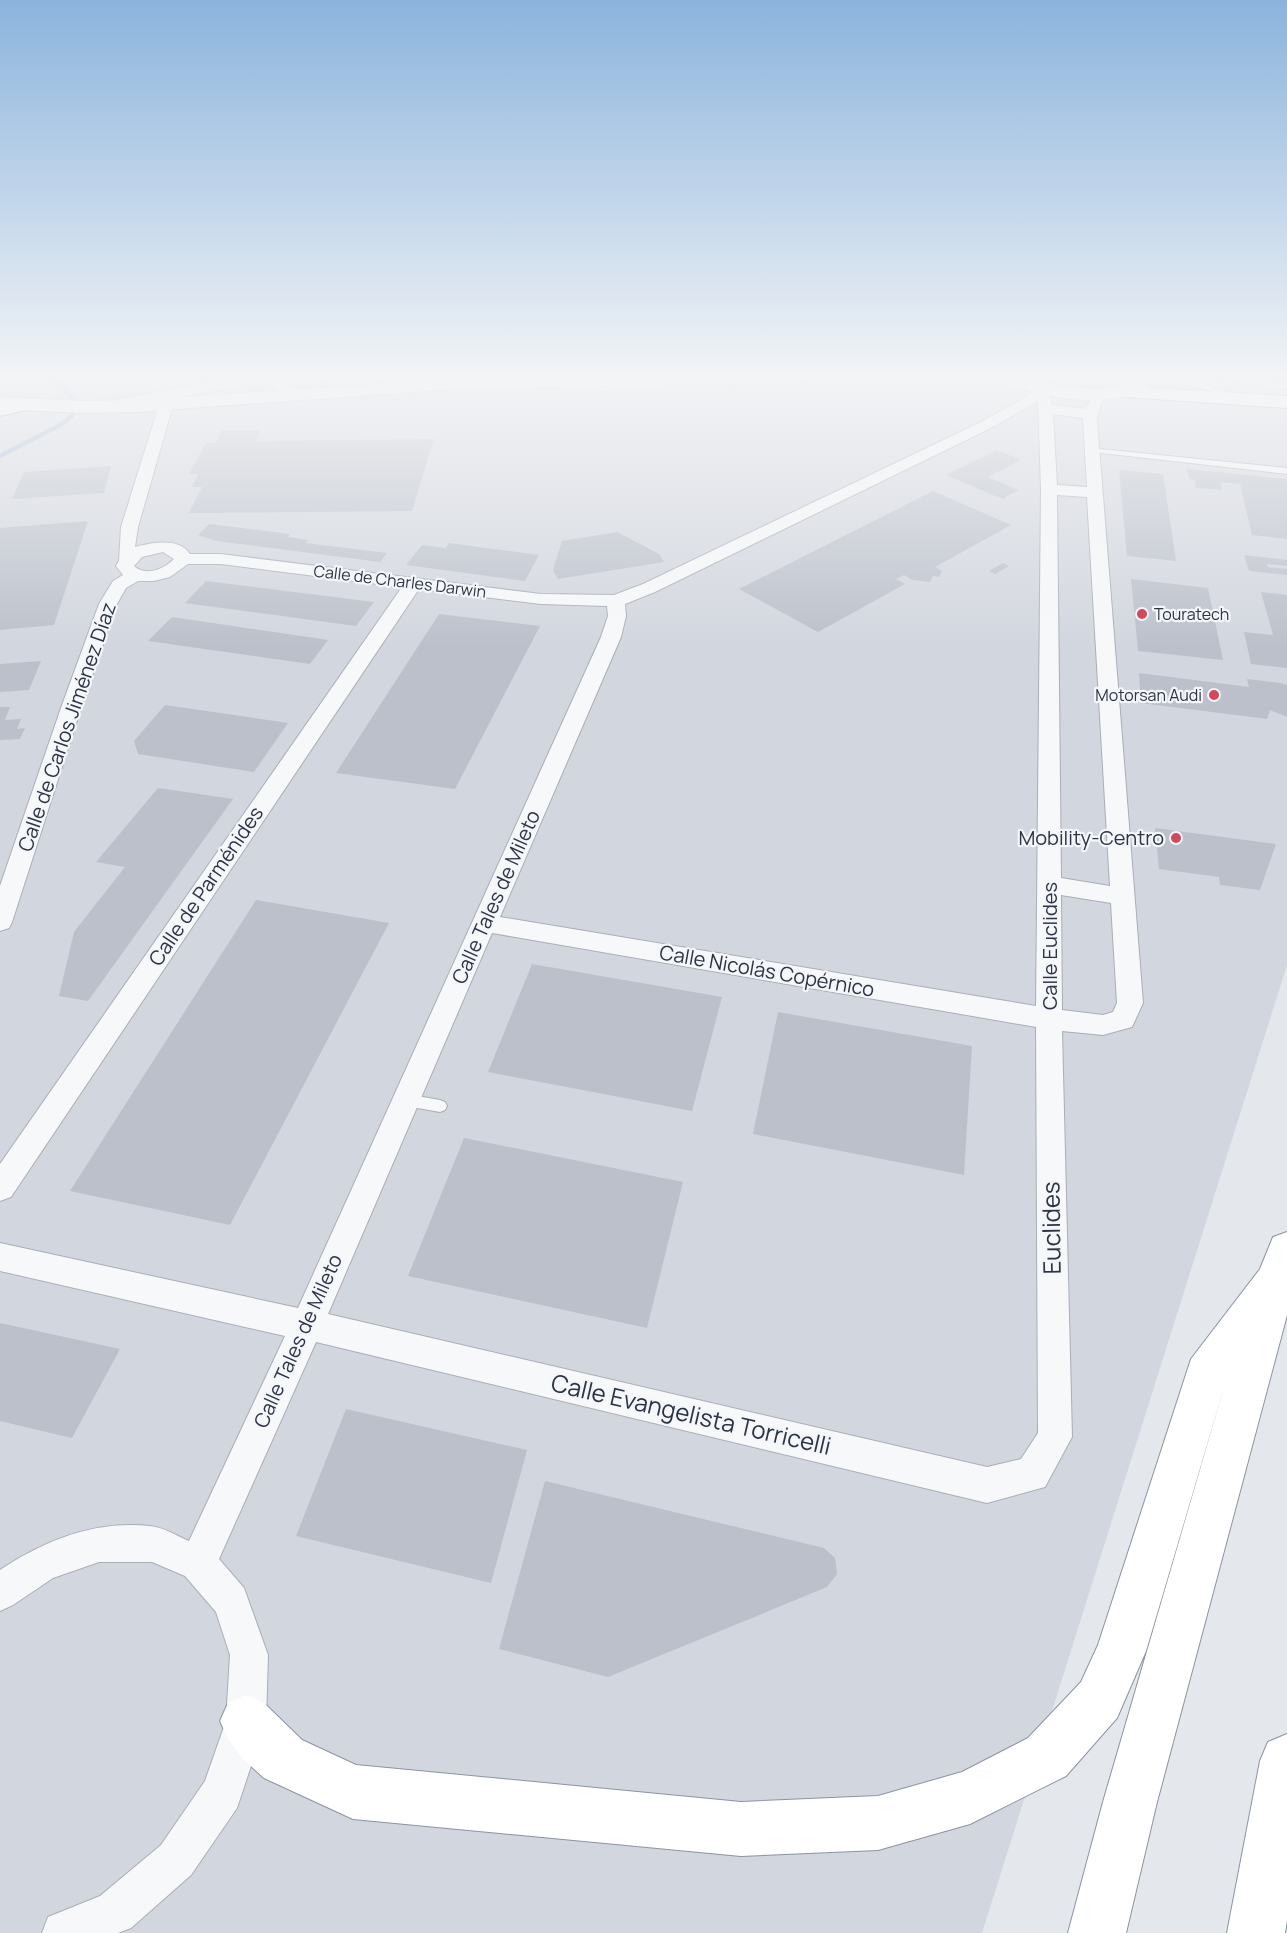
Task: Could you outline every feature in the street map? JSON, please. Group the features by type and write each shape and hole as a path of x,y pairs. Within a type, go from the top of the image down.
{"highway":[{"path":"246,1721 283,1759 353,1792 741,1829 878,1823 970,1797 1047,1757 1099,1700 1121,1650 1206,1374 1281,1265"},
{"path":"1097,1933 1130,1802 1281,1265"},
{"path":"1256,1933 1287,1761"}],"street":[{"path":"136,508 147,532 164,547 181,553 183,559 180,565 165,573 146,576 131,567 126,536 148,467"},
{"path":"616,601 897,467"},
{"name":"Calle Euclides","path":"1043,467 1049,489 1050,1019 1102,1025 1123,1020 1130,1003 1094,467"},
{"path":"1049,489 1095,493"},
{"name":"Calle de Carlos Jiménez Díaz","path":"0,922 108,604 131,567 136,553 164,547"},
{"name":"Calle de Charles Darwin","path":"183,559 221,559 541,599 616,601"},
{"name":"Calle de Parménides","path":"0,1188 414,583"},
{"name":"Calle Tales de Mileto","path":"198,1563 307,1325 611,637 617,616 616,601"},
{"path":"1050,885 1122,896"},
{"name":"Calle Nicolás Copérnico","path":"484,923 1050,1019"},
{"name":"Euclides","path":"1050,1019 1055,1437"},
{"path":"0,1257 307,1325"},
{"name":"Calle Evangelista Torricelli","path":"307,1325 987,1485 1032,1474 1055,1437"},
{"path":"0,1592 43,1563 99,1544 152,1544 198,1563 231,1601 249,1655 246,1721 222,1793 176,1860 115,1912 64,1933"}],"lane":[{"path":"1252,467 1287,471"},
{"path":"406,1100 440,1106"}],"shaded area":[{"path":"0,467 1287,467 1287,965 982,1933 0,1933"}],"building":[{"path":"111,467 104,493 12,499 24,472"},
{"path":"193,467 425,467 412,511 189,513 202,487 192,487 198,474 189,474"},
{"path":"962,467 1007,467 988,477 1019,490 1002,499 946,475"},
{"path":"1187,469 1287,479 1287,539 1252,535 1240,484 1220,482 1222,490 1196,488 1195,480 1189,479"},
{"path":"1119,470 1163,474 1176,561 1127,556"},
{"path":"933,491 1011,525 935,567 942,571 939,577 933,576 930,582 913,580 904,575 896,579 905,584 818,632 739,589"},
{"path":"88,521 54,625 0,630 0,528"},
{"path":"209,524 290,534 288,537 308,540 305,543 387,553 380,562 216,541 198,535"},
{"path":"617,532 659,554 664,562 558,579 553,570 562,541"},
{"path":"449,543 539,555 525,581 406,565 422,545 446,548"},
{"path":"1244,555 1287,560 1287,566 1267,564 1268,567 1287,569 1287,575 1249,571"},
{"path":"1003,563 1009,566 995,574 989,571"},
{"path":"1131,579 1208,588 1223,660 1138,651"},
{"path":"206,581 374,602 356,626 185,603"},
{"path":"1261,592 1287,595 1287,668 1251,664 1244,632 1273,635"},
{"path":"439,614 540,626 455,789 336,773"},
{"path":"172,617 328,640 310,664 148,641"},
{"path":"41,661 29,690 0,692 0,664"},
{"name":"Motorsan Audi","path":"1139,673 1249,687 1247,679 1281,683 1287,685 1287,717 1270,710 1267,719 1141,703"},
{"path":"165,705 288,723 254,772 138,754 134,741"},
{"path":"0,707 10,707 5,720 21,719 17,729 25,728 20,739 0,740"},
{"path":"158,788 233,799 88,1001 59,996 74,932 125,867 96,862"},
{"path":"1155,828 1276,844 1260,890 1220,885 1219,877 1159,869"},
{"path":"256,900 389,923 230,1225 70,1191"},
{"path":"532,964 722,997 692,1111 488,1072"},
{"path":"778,1012 972,1046 964,1175 753,1134"},
{"path":"464,1138 683,1182 647,1328 408,1276"},
{"path":"0,1323 120,1349 72,1438 0,1421"},
{"path":"346,1409 527,1450 491,1583 296,1536"},
{"path":"545,1481 824,1548 835,1558 837,1574 827,1587 608,1677 499,1649"}],"place":[{"name":"Touratech","path":"1142,614"},
{"name":"Motorsan Audi","path":"1214,695"},
{"name":"Mobility-Centro","path":"1176,838"}]}
